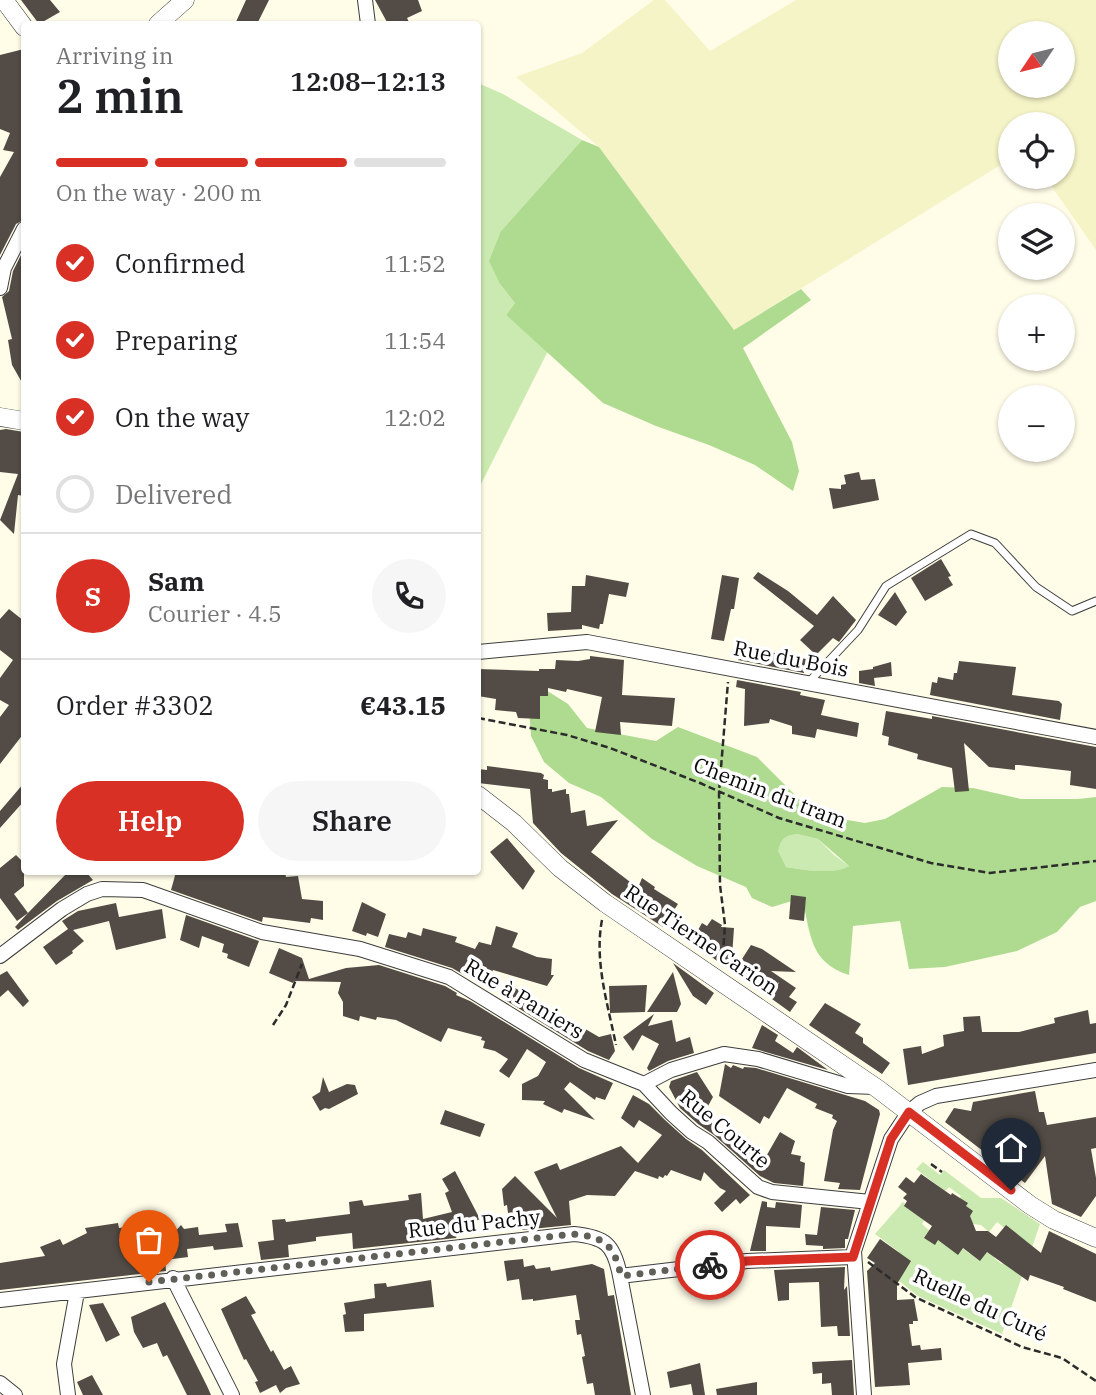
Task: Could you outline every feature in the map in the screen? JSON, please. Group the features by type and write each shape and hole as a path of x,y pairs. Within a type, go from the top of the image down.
{"street":[{"path":"161,21 185,0"},
{"path":"365,0 368,21"},
{"path":"0,288 4,268 21,235"},
{"path":"0,417 21,420"},
{"name":"Rue du Bois","path":"481,652 587,642 1096,737"},
{"name":"Rue Tierne Carion","path":"481,797 514,823 559,868 605,903 876,1087 1030,1205 1054,1220 1096,1238"},
{"name":"Rue à Paniers","path":"0,956 62,908 86,894 102,889 143,890 262,932 360,949 449,977 584,1060 644,1084"},
{"path":"644,1084 671,1070 724,1054 758,1059 848,1086 876,1087"},
{"path":"864,1395 853,1254 891,1139 909,1112 920,1103 936,1096 1096,1070"},
{"name":"Rue Courte","path":"644,1084 692,1132 708,1142 758,1186 772,1192 870,1202"},
{"name":"Rue du Pachy","path":"0,1300 573,1234 605,1241 614,1253 621,1276"},
{"path":"643,1395 621,1276 747,1261 853,1254"},
{"path":"173,1278 232,1395"},
{"path":"68,1395 64,1364 76,1292"},
{"path":"0,1383 15,1395"}],"lane":[{"path":"807,685 858,630 886,586 971,534 995,542 1037,587 1072,611 1096,601"}],"path":[{"path":"722,965 725,925 720,885 719,792 729,669"},
{"name":"Chemin du tram","path":"481,719 567,735 610,748 779,818 872,847 958,869 990,873 1096,861"},
{"path":"605,903 599,936 601,968 616,1045"},
{"path":"273,1024 286,1005 302,964"},
{"path":"931,1164 942,1172"},
{"name":"Ruelle du Curé","path":"853,1254 915,1297 1022,1347 1062,1358 1096,1381"}],"green space":[{"path":"654,0 665,0 710,51 796,0 1096,0 1096,250 1075,220 1075,203 1063,203 1053,189 1075,189 1075,112 998,112 998,166 734,330 599,147 516,77 582,53"},
{"path":"481,84 503,94 582,140 501,231 500,284 515,303 506,315 548,351 481,484"},
{"path":"582,140 599,147 734,330 801,289 811,300 743,348 792,442 799,471 793,491 755,465 603,403 506,315 515,303 500,284 489,261 501,231"},
{"path":"541,687 568,704 587,728 656,741 678,727 757,757 802,802 830,817 865,823 885,819 942,787 973,788 1021,799 1096,797 1096,901 1080,907 1057,932 1017,951 945,967 909,969 900,921 853,926 849,975 826,963 819,954 810,935 802,898 772,907 752,898 746,887 697,866 652,839 601,797 569,783 544,762 531,736 529,708","holes":["797,834 818,839 849,866 827,871 786,867 778,851 784,839"]},
{"path":"797,834 818,839 849,866 827,871 786,867 777,851 784,839"},
{"path":"923,1162 940,1175 944,1170 981,1198 1001,1198 1040,1224 1002,1334 918,1296 879,1265 892,1261 899,1252 875,1234 903,1202 925,1219 922,1224 954,1252 960,1246 970,1254 985,1236 1001,1249 994,1258 1002,1264 1021,1241 997,1222 989,1232 981,1225 967,1223 954,1206 961,1196 949,1187 945,1191 916,1169"}],"building":[{"path":"21,0 50,0 60,12 44,21 37,21"},
{"path":"246,0 269,0 258,21 236,21"},
{"path":"375,0 418,0 422,11 407,18 408,21 386,21"},
{"path":"21,50 21,222 16,224 0,255 0,177 14,152 3,150 10,133 0,129 0,55"},
{"path":"21,255 21,381 12,365 8,340 12,339 2,297 9,291 13,271"},
{"path":"0,430 21,432 21,496 18,495 14,534 0,520 18,474 0,472"},
{"path":"859,472 861,480 875,479 879,500 833,509 829,488 841,489 841,485 846,484 844,475"},
{"path":"941,559 953,585 925,601 911,578"},
{"path":"758,572 788,591 817,615 833,596 856,620 839,642 833,638 816,655 800,640 814,626 753,578"},
{"path":"586,575 629,583 626,597 609,594 603,624 600,624 599,629 582,625 582,629 548,631 547,613 571,612 572,586 585,586"},
{"path":"722,575 739,578 734,609 731,609 724,641 711,639"},
{"path":"895,592 907,612 896,626 878,615"},
{"path":"9,609 21,619 21,737 0,764 0,717 9,705 0,700 0,678 13,660 0,650 0,619"},
{"path":"738,646 806,659 804,673 738,660"},
{"path":"590,656 624,660 622,695 675,698 672,726 620,722 621,735 595,732 602,697 567,689 566,692 548,688 548,696 540,696 540,719 518,718 516,712 495,710 496,699 481,696 481,669 539,671 555,669 556,660 590,659"},
{"path":"959,661 1016,667 1012,695 1059,701 1062,704 1060,720 930,695 932,682 937,683 938,677 953,680"},
{"path":"891,662 892,676 874,678 875,686 859,683 859,671"},
{"path":"737,680 801,692 800,695 825,700 821,715 859,723 857,737 817,729 815,738 792,734 792,726 770,719 769,723 744,726 745,689 736,687"},
{"path":"886,711 932,719 932,716 1096,747 1096,789 1070,785 1071,771 1019,765 1015,765 1015,770 989,767 964,743 969,791 955,792 952,768 917,759 918,754 888,745 889,737 882,735"},
{"path":"487,766 541,773 544,775 543,779 548,780 548,789 552,789 552,792 566,789 571,813 585,810 587,826 618,820 591,852 638,888 642,878 678,904 663,927 612,894 561,853 533,823 530,789 481,783 481,769 487,770"},
{"path":"21,786 21,804 0,828 0,811"},
{"path":"507,838 535,871 523,890 490,852"},
{"path":"16,855 21,860 24,886 14,894 28,913 17,921 0,898 0,868"},
{"path":"65,875 89,875 93,880 57,901 18,930 15,927"},
{"path":"175,875 298,876 302,899 323,901 323,920 311,918 310,923 263,917 262,922 171,890"},
{"path":"791,895 806,897 804,921 789,919"},
{"path":"362,902 386,914 378,937 352,931"},
{"path":"116,903 119,917 162,909 166,938 116,950 109,921 73,930 84,941 56,965 43,947 68,929 62,921 78,911"},
{"path":"186,915 259,941 249,967 227,958 228,954 222,952 224,944 202,936 199,948 180,940"},
{"path":"712,919 722,925 721,927 734,928 731,971 684,937 692,926 698,930 702,923 707,926"},
{"path":"496,926 518,933 512,947 537,957 552,959 551,975 554,975 547,986 493,970 488,982 385,947 389,934 406,938 408,932 421,936 423,928 457,937 455,942 475,949 479,942 491,945"},
{"path":"751,945 762,949 796,972 771,971 796,988 789,997 797,1002 790,1012 772,999 779,982 767,996 733,973"},
{"path":"279,948 302,958 309,979 346,968 379,965 445,986 579,1068 613,1083 605,1100 596,1097 595,1100 570,1082 564,1089 595,1120 564,1109 562,1113 543,1104 545,1101 522,1100 522,1084 538,1076 546,1062 527,1049 509,1078 499,1071 508,1059 483,1048 485,1041 481,1040 482,1037 448,1028 441,1042 396,1020 377,1017 376,1020 360,1016 359,1021 343,1016 343,1002 338,993 341,982 293,983 269,973"},
{"path":"673,963 714,993 706,1005 693,996"},
{"path":"7,971 29,1001 23,1007 8,990 0,997 0,975"},
{"path":"673,972 681,1004 677,1012 647,1012"},
{"path":"647,985 645,1012 610,1013 609,986"},
{"path":"515,988 599,1037 611,1034 615,1051 609,1060 588,1051 505,1000"},
{"path":"825,1003 861,1024 855,1033 863,1038 863,1043 890,1063 882,1074 809,1025"},
{"path":"1088,1010 1090,1024 1096,1023 1096,1053 908,1085 903,1049 921,1046 922,1054 944,1046 943,1035 964,1031 963,1017 980,1016 982,1032 1019,1032 1055,1023 1054,1018"},
{"path":"654,1014 648,1026 672,1020 676,1042 690,1037 694,1053 668,1061 649,1071 647,1068 659,1044 642,1035 633,1051 623,1037"},
{"path":"762,1025 778,1035 775,1041 793,1053 797,1047 828,1070 752,1048"},
{"path":"725,1064 731,1068 733,1065 743,1069 756,1068 865,1101 879,1110 860,1190 838,1189 840,1183 824,1181 837,1121 832,1118 833,1115 815,1108 817,1104 787,1088 769,1119 764,1116 760,1124 719,1096"},
{"path":"697,1072 713,1097 703,1115 739,1145 764,1160 780,1132 795,1141 791,1154 801,1156 800,1161 805,1163 803,1186 774,1183 760,1176 680,1108 669,1087 671,1081"},
{"path":"323,1077 329,1092 347,1084 355,1085 358,1094 320,1111 312,1097 320,1092"},
{"path":"1035,1091 1039,1112 1044,1112 1047,1125 1096,1117 1096,1148 1091,1149 1096,1196 1081,1217 1052,1204 1045,1156 1025,1183 945,1122 954,1108 971,1111 973,1102"},
{"path":"633,1095 649,1104 750,1195 740,1204 736,1199 722,1212 714,1203 726,1191 704,1172 701,1181 671,1170 667,1176 659,1176 658,1179 635,1171 615,1196 587,1195 569,1201 571,1225 522,1230 522,1225 515,1226 514,1220 509,1221 502,1189 515,1176 557,1218 534,1172 557,1163 560,1170 621,1146 638,1163 662,1135 639,1120 634,1128 621,1118"},
{"path":"445,1110 485,1124 480,1137 440,1124"},
{"path":"455,1171 480,1219 458,1230 456,1238 353,1249 352,1233 316,1237 316,1241 288,1245 289,1257 261,1260 258,1242 274,1240 272,1220 285,1219 286,1222 350,1214 349,1202 362,1200 364,1206 409,1200 408,1195 421,1193 423,1219 452,1212 445,1193 449,1191 442,1179"},
{"path":"921,1174 951,1195 952,1193 968,1203 966,1206 973,1211 970,1216 976,1231 988,1231 996,1237 1006,1225 1041,1253 1049,1231 1096,1254 1096,1302 1030,1275 1028,1281 987,1252 980,1261 963,1248 958,1255 938,1240 935,1245 924,1238 932,1226 904,1206 907,1201 903,1198 907,1194 898,1187 906,1177 914,1183"},
{"path":"762,1201 767,1202 767,1207 775,1208 776,1202 802,1205 800,1228 766,1226 766,1251 750,1251"},
{"path":"821,1207 855,1210 848,1239 845,1239 845,1248 823,1249 823,1246 806,1245 805,1234 817,1235"},
{"path":"118,1223 119,1228 127,1227 129,1232 156,1232 159,1250 181,1225 184,1229 198,1227 199,1235 227,1232 225,1224 238,1223 243,1247 187,1249 188,1257 165,1260 166,1271 0,1290 0,1263 45,1256 40,1247 60,1239 63,1245 87,1233 85,1228"},
{"path":"880,1239 911,1261 897,1284 897,1300 914,1299 918,1321 909,1324 912,1346 920,1345 921,1350 941,1348 942,1360 908,1363 910,1385 875,1387 867,1271 875,1263 867,1258"},
{"path":"523,1259 524,1267 550,1267 551,1271 592,1264 604,1269 608,1296 614,1295 631,1395 595,1395 593,1383 587,1384 581,1334 577,1335 575,1320 580,1320 576,1295 522,1300 519,1279 507,1281 504,1261"},
{"path":"845,1267 844,1290 847,1286 850,1336 838,1336 837,1326 821,1327 819,1282 789,1283 789,1300 778,1301 774,1270"},
{"path":"431,1280 434,1307 364,1314 364,1331 345,1332 344,1303 375,1298 374,1284 386,1283 387,1287"},
{"path":"246,1296 256,1313 251,1315 271,1352 273,1350 284,1370 291,1366 300,1384 280,1393 276,1385 260,1393 255,1382 258,1381 246,1359 244,1360 221,1309"},
{"path":"165,1302 211,1395 187,1395 167,1355 163,1357 157,1343 143,1348 134,1332 131,1317"},
{"path":"103,1303 120,1335 106,1342 89,1305"},
{"path":"852,1360 854,1395 832,1395 831,1383 822,1384 822,1373 813,1374 812,1362"},
{"path":"700,1363 705,1395 693,1395 691,1384 670,1388 667,1372"},
{"path":"92,1375 103,1395 83,1395 77,1382"},
{"path":"757,1382 757,1395 717,1395 716,1389"}],"way so far":[{"path":"149,1282 573,1234 605,1241 614,1253 621,1276 710,1265"}],"route":[{"path":"710,1265 853,1257 891,1139 909,1112 1011,1190"}]}
